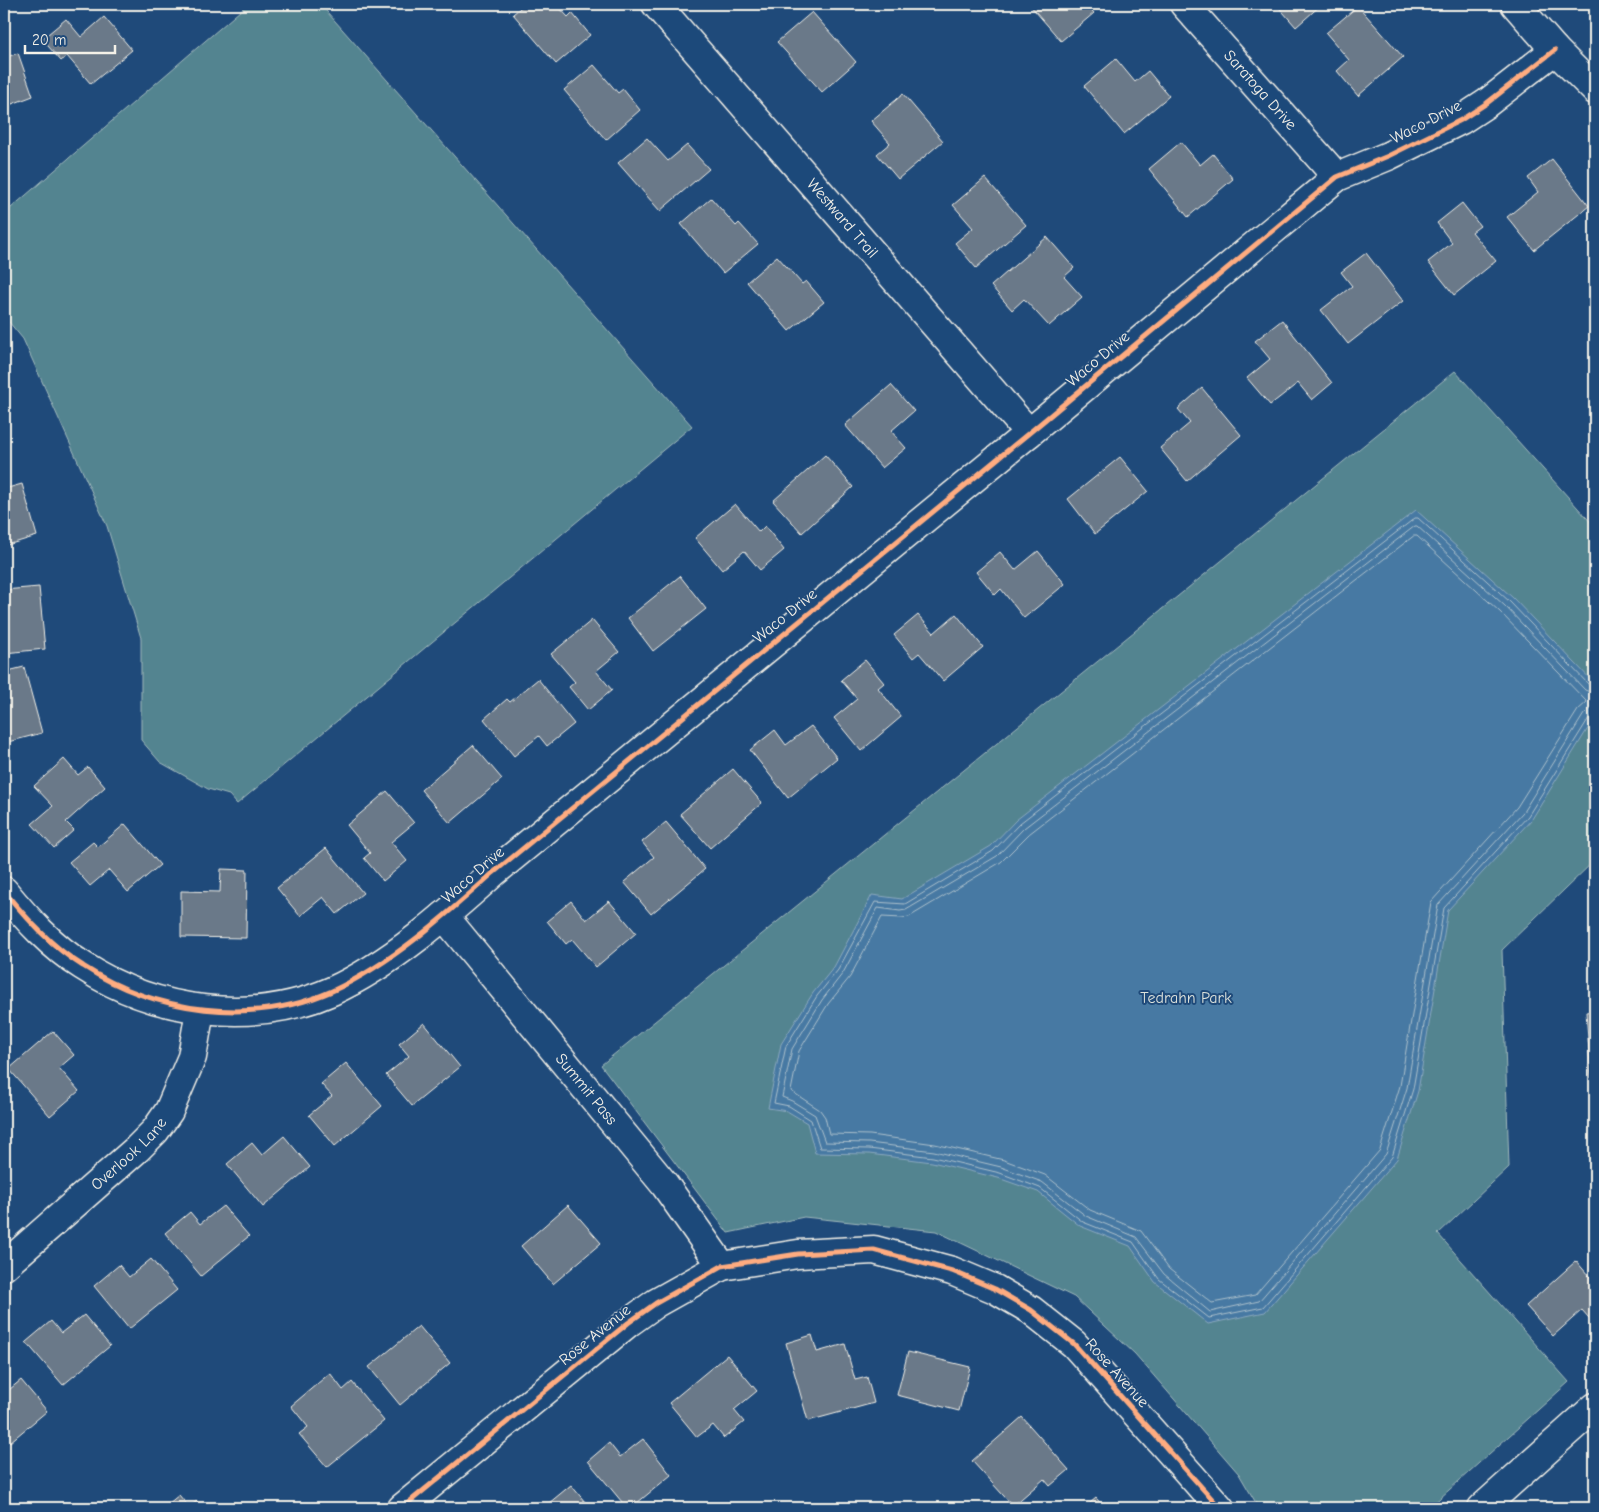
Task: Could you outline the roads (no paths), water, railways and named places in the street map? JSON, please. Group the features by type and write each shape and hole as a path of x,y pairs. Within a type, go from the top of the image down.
{"street":[{"name":"Westward Trail","path":"656,4 1029,433"},
{"name":"Saratoga Drive","path":"1184,4 1336,177"},
{"path":"1515,4 1555,50 1595,90"},
{"name":"Waco Drive","path":"4,891 25,917 57,947 82,966 112,984 141,995 200,1010 241,1011 286,1006 331,991 367,973 444,916 1336,177 1388,156 1461,120 1487,103 1555,50"},
{"name":"Summit Pass","path":"444,916 665,1185 722,1266"},
{"name":"Overlook Lane","path":"4,1266 137,1150 155,1131 169,1111 192,1057 200,1010"},
{"name":"Rose Avenue","path":"402,1508 628,1323 656,1303 722,1266 798,1254 874,1250 952,1271 995,1289 1031,1310 1074,1344 1220,1508"},
{"path":"1482,1508 1595,1407"}],"water":[{"path":"1416,510 1513,598 1595,684 1595,717 1532,819 1448,910 1418,1091 1397,1159 1265,1312 1208,1324 1155,1282 1130,1246 1080,1226 1038,1192 998,1178 932,1162 869,1154 815,1153 807,1123 787,1111 768,1108 781,1044 813,993 834,967 872,895 902,899 991,846 1016,820"}],"park label":[{"name":"Tedrahn Park","path":"1186,998"}]}
